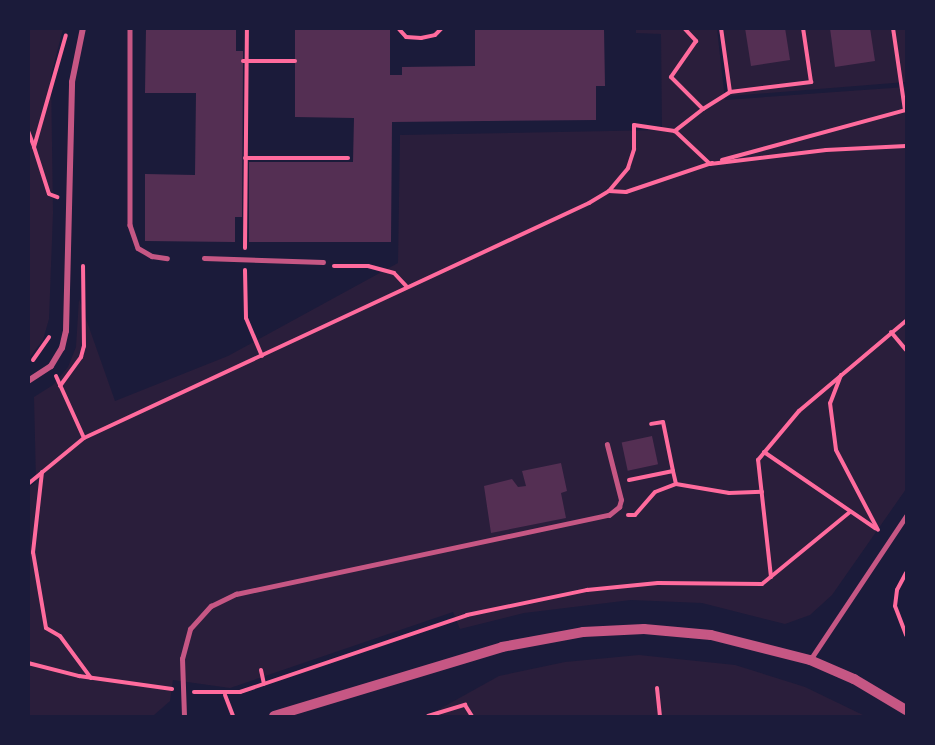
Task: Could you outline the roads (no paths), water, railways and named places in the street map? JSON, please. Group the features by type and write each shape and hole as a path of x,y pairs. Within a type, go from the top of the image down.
{"street":[{"path":"28,381 51,366 62,348 66,331 72,82 83,28"},
{"path":"274,717 502,647 583,632 644,629 711,635 810,660 854,679 906,710"}],"lane":[{"path":"130,28 130,225 138,248 152,256 167,258"},
{"path":"204,258 323,262"},
{"path":"184,717 182,659 190,629 211,606 236,594 609,515 617,509 621,500 607,445"},
{"path":"810,660 906,516"}]}
